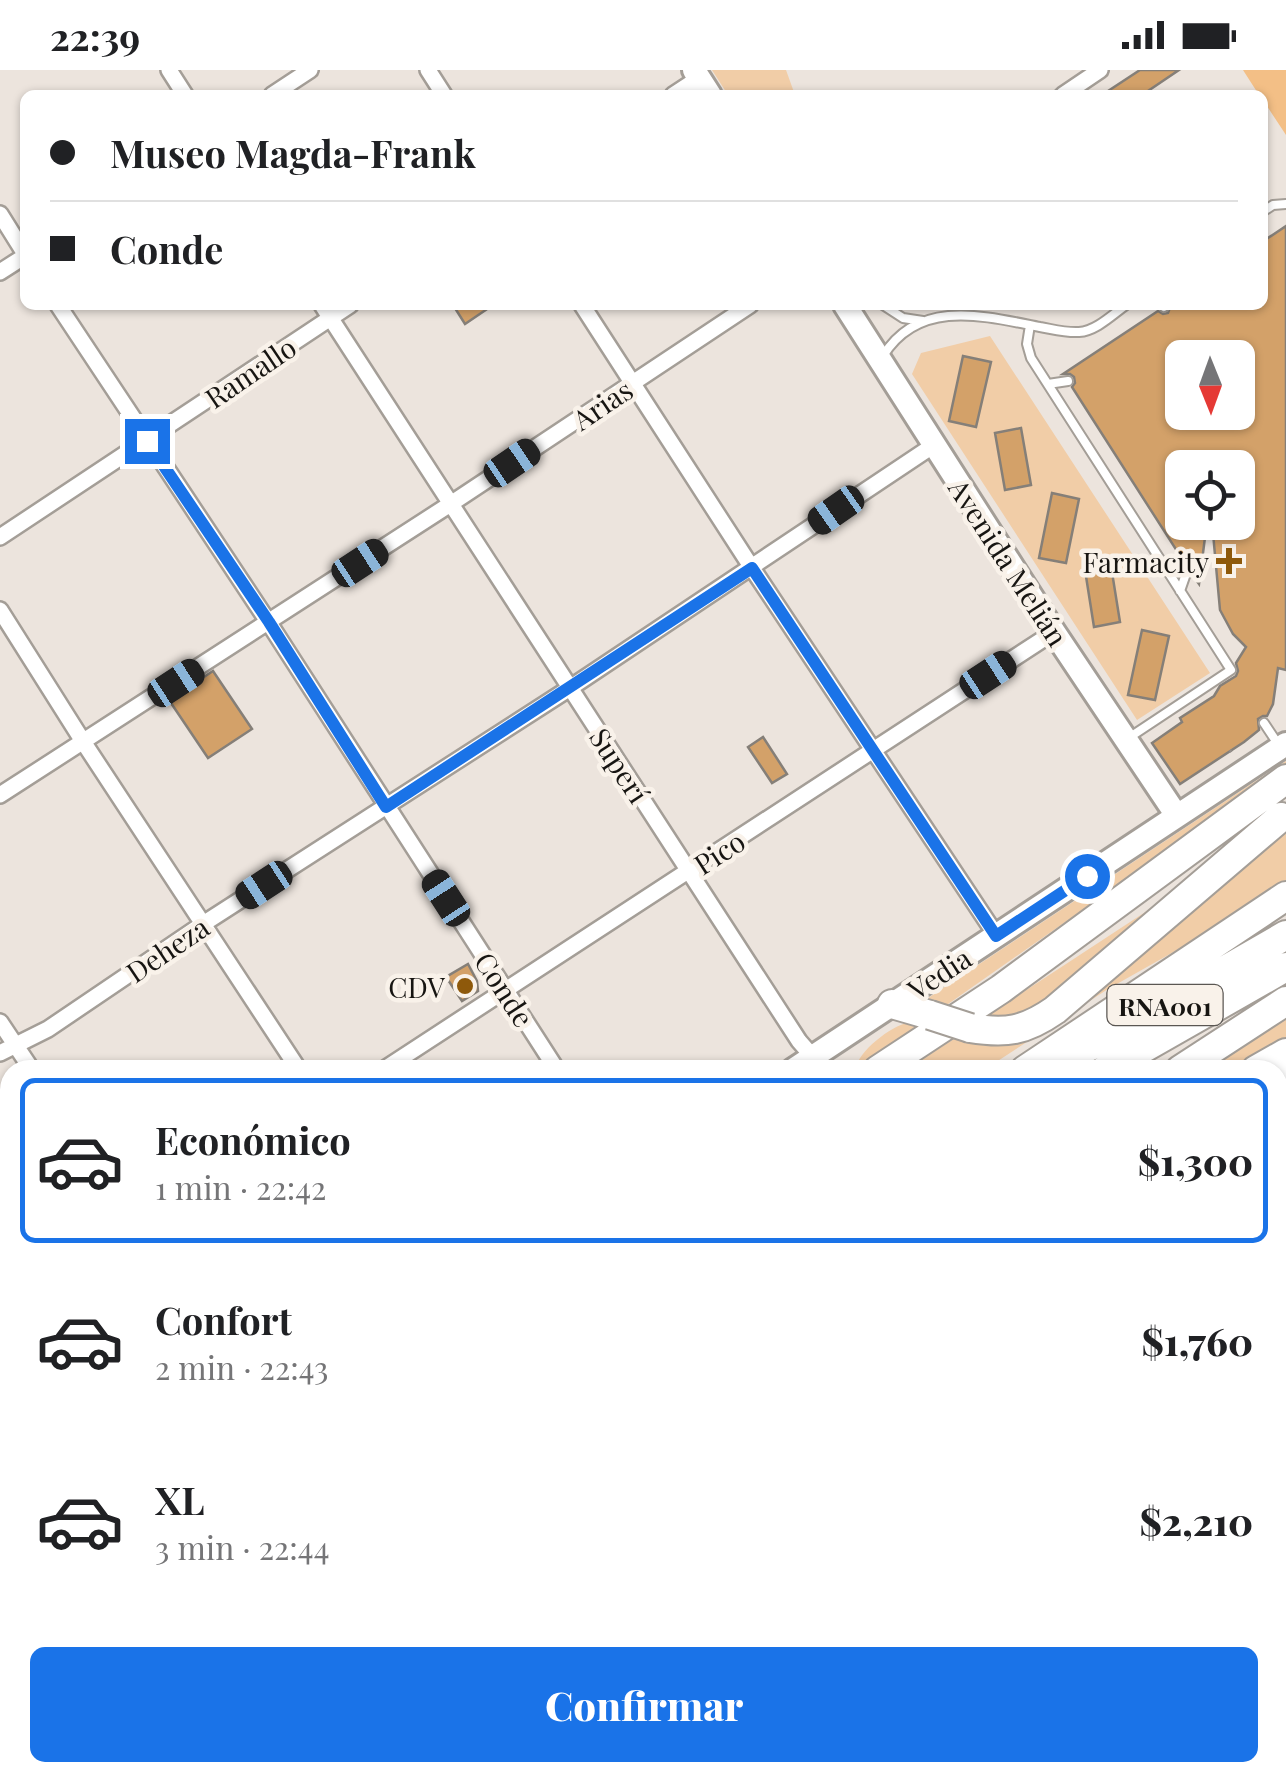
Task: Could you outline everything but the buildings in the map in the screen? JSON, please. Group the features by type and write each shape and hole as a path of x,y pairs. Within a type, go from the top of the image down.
{"highway":[{"path":"893,1060 1000,989 1286,779"},
{"path":"1226,825 1286,788"},
{"path":"1000,989 1056,959 1247,834 1283,816"},
{"path":"892,1004 994,1032 1017,1030 1037,1022 1283,816"},
{"path":"1040,1060 1286,896"},
{"name":"RNA001","path":"1062,1060 1286,935"},
{"name":"RNA001","path":"1125,1060 1286,967"},
{"path":"1195,1060 1286,1001"}],"street":[{"path":"280,90 310,70"},
{"path":"1070,90 1100,70"},
{"path":"0,214 20,247"},
{"name":"Conde","path":"61,310 269,622 551,1060"},
{"path":"585,310 996,936"},
{"name":"Arias","path":"0,796 743,310"},
{"name":"Avenida Melián","path":"848,310 1054,632 1139,748 1178,816"},
{"name":"Ramallo","path":"0,537 147,441 326,311"},
{"name":"Superí","path":"326,311 799,1041 807,1060"},
{"name":"Deheza","path":"0,1054 48,1029 934,445"},
{"path":"0,610 292,1060"},
{"name":"Pico","path":"398,1060 1054,632"},
{"name":"Vedia","path":"818,1060 892,1004 1283,746"},
{"path":"0,1022 25,1060"}],"lane":[{"path":"891,310 904,318 923,321"},
{"path":"971,310 971,316"},
{"path":"992,317 993,310"},
{"path":"881,360 900,334 923,321 949,316 992,317 1062,331 1087,331 1118,310"},
{"path":"1030,325 1027,344 1032,358 1231,670 1139,748"},
{"path":"1048,384 1068,381"},
{"path":"1180,591 1188,568"},
{"path":"1264,722 1283,746"}],"shaded area":[{"path":"712,70 786,70 793,90 725,90"},
{"path":"1243,70 1286,70 1286,135 1268,108 1268,90 1256,90"},
{"path":"990,336 1210,673 1137,720 912,374 921,353"},
{"path":"1286,761 1286,767 1268,780 941,1009 925,1000"},
{"path":"1286,829 1286,880 1200,937 1108,989 999,1060 921,1060 962,1034 990,1041"},
{"path":"1185,886 1031,1015 979,1021"},
{"path":"1286,1010 1286,1041 1254,1060 1209,1060"},
{"path":"909,1022 922,1023 869,1060 859,1060 876,1040"}],"place":[{"name":"Farmacity","path":"1229,561"},
{"name":"CDV","path":"465,986"}],"route":[{"path":"147,441 269,622 386,807 752,568 996,936 1087,876"}]}
